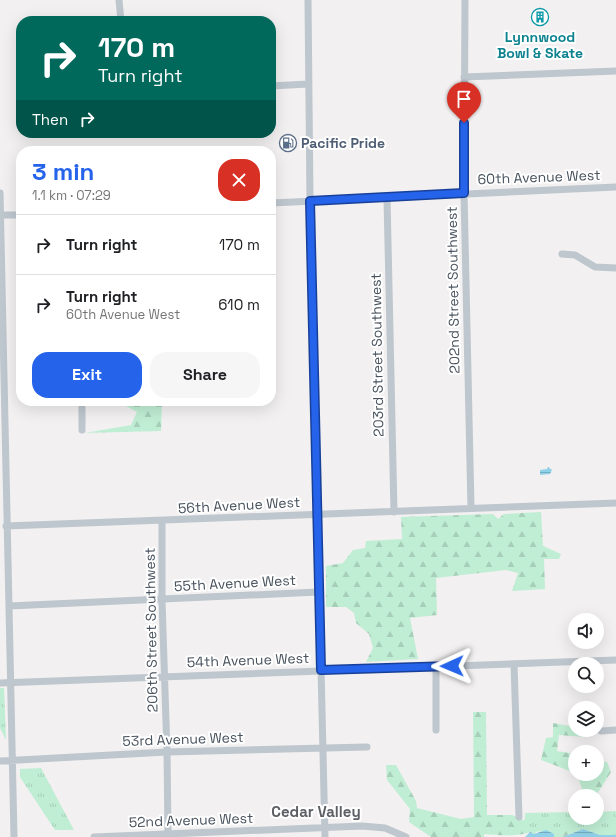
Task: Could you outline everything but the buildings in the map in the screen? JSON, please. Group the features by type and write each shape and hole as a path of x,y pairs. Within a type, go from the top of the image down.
{"street":[{"path":"120,0 121,16"},
{"path":"308,0 310,201 318,514 318,592 325,837"},
{"name":"202nd Street Southwest","path":"465,0 464,193 471,508"},
{"path":"464,77 616,71"},
{"path":"276,86 308,84"},
{"name":"60th Avenue West","path":"276,203 616,187"},
{"path":"0,193 1,333 14,837"},
{"name":"203rd Street Southwest","path":"387,198 394,512"},
{"path":"1,216 16,215"},
{"path":"562,254 575,255 595,267 616,268"},
{"path":"82,406 82,430"},
{"name":"56th Avenue West","path":"6,526 162,522 318,514 616,503"},
{"name":"206th Street Southwest","path":"162,522 162,600 168,834"},
{"name":"55th Avenue West","path":"9,606 318,592"},
{"name":"54th Avenue West","path":"0,683 616,660"},
{"path":"514,664 519,817"},
{"path":"436,666 436,730"},
{"path":"604,731 616,730"},
{"name":"53rd Avenue West","path":"0,761 167,752 367,747"},
{"name":"52nd Avenue West","path":"94,837 362,826 384,828 406,837"}],"green space":[{"path":"126,406 162,406 161,431 85,433 131,425 137,412"},
{"path":"541,512 543,546 561,554 559,559 544,559 545,589 512,591 518,573 506,570 436,578 437,615 410,618 418,659 366,662 373,648 369,634 356,623 354,613 346,607 326,607 326,566 343,563 353,550 365,548 366,541 402,539 401,517 493,514 498,519 504,514"},
{"path":"0,688 4,688 6,740 0,728"},
{"path":"473,712 486,712 487,815 512,815 528,822 583,829 563,837 554,837 554,834 538,831 534,834 530,832 514,835 484,834 484,837 431,837 409,822 410,809 387,780 386,765 396,765 416,801 417,808 461,819 474,817"},
{"path":"553,723 568,726 568,736 559,735 557,751 568,753 568,770 541,760 546,738 553,737"},
{"path":"604,761 607,762 611,772 600,789 582,789 579,781 604,781"},
{"path":"41,768 74,830 55,830 20,777 20,769"},
{"path":"616,811 616,835 600,835 583,829 524,832 525,813 568,812 568,825 604,825 604,812"}],"water":[{"path":"548,467 552,470 550,474 540,475 540,470 547,469"},
{"path":"583,829 600,835 616,835 616,837 563,837"},
{"path":"546,830 554,834 554,837 525,837 530,832 534,834"}],"place":[{"name":"Lynnwood Bowl & Skate","path":"540,17"},
{"name":"Pacific Pride","path":"288,143"}],"district":[{"name":"Cedar Valley","path":"316,812"}],"route":[{"path":"452,666 321,670 310,201 464,193 464,123"}]}
